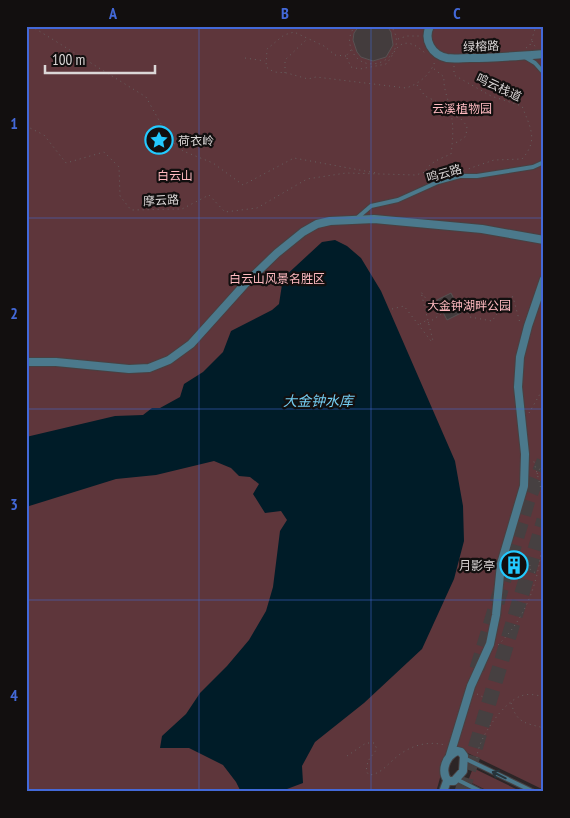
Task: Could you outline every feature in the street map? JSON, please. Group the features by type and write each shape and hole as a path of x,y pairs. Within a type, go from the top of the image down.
{"street":[{"path":"430,26 427,40 435,53"},
{"name":"绿榕路","path":"435,53 454,58 544,54"},
{"path":"26,362 56,362 128,369 149,368 169,360 191,344 245,284 278,253 303,232 317,224 330,221 374,219 482,229 544,240"},
{"path":"443,792 447,780 444,770 471,686 490,644 496,615 501,564 524,486 525,454 518,387 520,357 544,279"},
{"path":"447,780 452,782 463,771 464,758 460,752 451,751"}],"lane":[{"path":"521,55 534,63 544,73"},
{"name":"鸣云路","path":"355,220 370,206 398,200 438,182 460,176 477,176 533,167 544,162"},
{"path":"464,758 534,792"},
{"path":"456,779 482,792"}],"path":[{"path":"31,26 146,97 170,140 183,151 213,163 243,185 294,158 382,174"},
{"path":"355,26 350,35 351,50 362,61 369,64 384,62 395,50 396,35 391,26 402,28 415,26"},
{"path":"521,55 530,45 536,26"},
{"path":"294,32 324,46 335,55 346,56 350,67 360,70 386,64 402,44 417,46 426,55 435,53 432,68 416,85 406,88 316,77 308,79 274,72 266,67 267,49 284,35 294,32"},
{"path":"396,40 416,35 427,40"},
{"path":"285,73 285,60 307,39"},
{"path":"346,56 351,50"},
{"path":"245,58 266,61"},
{"name":"鸣云栈道","path":"454,58 454,75 491,96 522,106 532,133 530,151 522,159 494,160 466,170 460,176"},
{"path":"432,68 444,77 454,131 452,143 458,142 466,136 467,126 461,119 451,114"},
{"path":"416,85 425,96 450,109"},
{"name":"摩云路","path":"26,126 44,134 66,163 104,152 119,168 120,196 131,210 182,209 209,195 225,212 239,211 257,208 307,179 346,173 416,175 425,172 429,165 451,154 452,143"},
{"path":"392,309 404,306 431,342 433,341 422,292 439,316"},
{"path":"428,323 462,300 470,317 492,320 510,296 513,297 519,323 528,326"},
{"path":"419,325 428,319"},
{"path":"529,413 544,387"},
{"path":"498,645 513,629 525,608 538,574 543,532 542,495 532,456"},
{"path":"537,474 544,461"},
{"path":"529,568 524,572 519,572 515,570 514,562 519,557 524,558 528,561 529,568 538,574"},
{"path":"475,691 485,698"},
{"path":"477,759 479,747 490,726 511,702 523,695 544,697"},
{"path":"511,702 520,720 527,724 544,728"},
{"path":"347,756 366,743 374,743 377,749 367,764 366,771 369,775 382,771 400,754 411,747 431,744 451,751"}],"green space":[{"name":"白云山风景名胜区","path":"26,26 544,26 544,790 449,744 436,792 26,792"},
{"path":"473,768 522,792 490,792 468,781"}],"water":[{"name":"大金钟水库","path":"335,240 347,246 361,258 381,291 455,461 463,506 464,541 454,579 422,649 364,703 315,742 302,766 303,783 279,792 241,792 223,765 189,748 160,748 162,736 186,714 200,693 249,640 266,611 273,587 280,531 287,520 281,511 265,513 253,494 259,484 250,477 239,476 231,468 214,461 156,475 116,479 26,507 26,437 115,416 143,415 152,408 160,408 180,397 184,384 203,372 223,352 231,331 272,310 279,304 283,278 322,242"}],"building":[{"path":"359,26 387,26 391,32 393,45 386,57 373,61 361,57 353,40 354,33"},
{"path":"451,293 461,313 447,320 437,300"}],"tunnel":[{"path":"477,669 528,500 544,461"},
{"path":"462,792 544,520"}],"place":[{"name":"荷衣岭","path":"159,140"},
{"name":"月影亭","path":"514,565"}],"park label":[{"name":"云溪植物园","path":"462,108"},
{"name":"白云山","path":"175,175"},
{"name":"大金钟湖畔公园","path":"469,305"}]}
